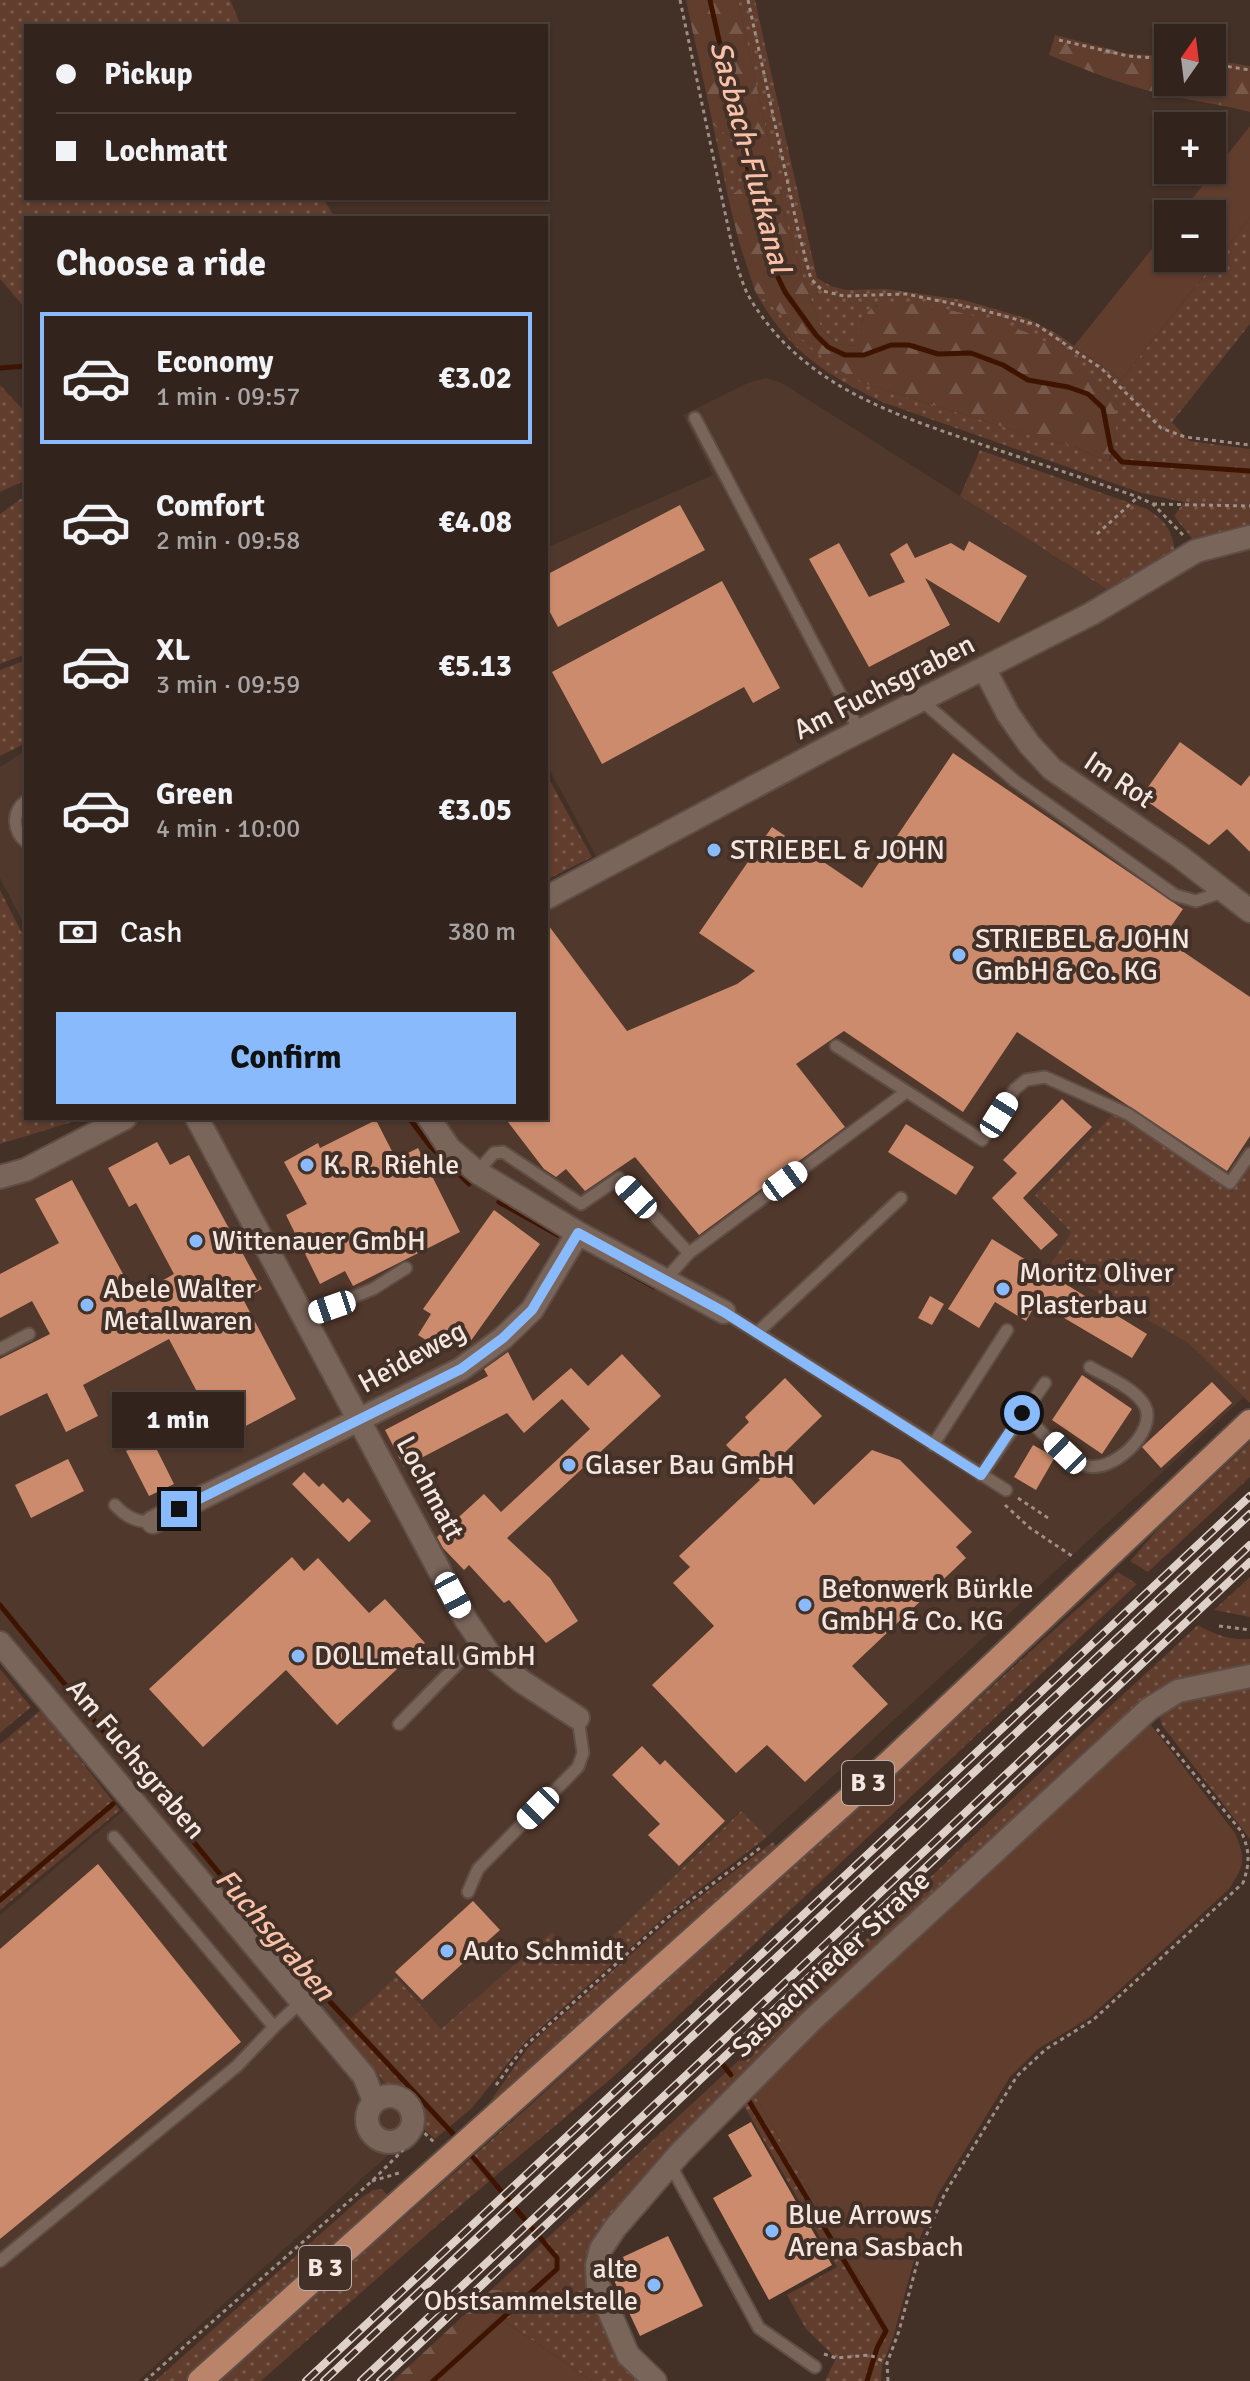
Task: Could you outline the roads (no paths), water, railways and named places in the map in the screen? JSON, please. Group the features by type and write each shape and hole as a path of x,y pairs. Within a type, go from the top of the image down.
{"main road":[{"name":"B 3","path":"200,2381 443,2150 476,2133 888,1764 1250,1422"}],"street":[{"name":"Am Fuchsgraben","path":"548,897 1091,614 1196,551 1250,537"},
{"name":"Im Rot","path":"985,670 1008,714 1052,769 1179,856 1250,911"},
{"path":"0,1177 25,1170 121,1120"},
{"name":"Lochmatt","path":"198,1120 466,1620 490,1655 521,1681 578,1718"},
{"path":"430,1120 449,1148 477,1172 724,1312"},
{"name":"Heideweg","path":"360,1420 461,1369 503,1338 532,1310 573,1229"},
{"name":"Lochmatt","path":"153,1522 360,1420"},
{"name":"Am Fuchsgraben","path":"0,1643 364,2076 374,2101"},
{"name":"Sasbachrieder Straße","path":"655,2381 628,2355 598,2285 597,2265 601,2249 615,2228 670,2164 811,2021 1149,1709 1178,1691 1250,1676"},
{"name":"Am Fuchsgraben","path":"387,2095 405,2101 412,2112 409,2129 392,2142 372,2135 366,2123 366,2114 374,2101 387,2095"}],"lane":[{"path":"695,418 860,732"},
{"path":"922,701 1015,781 1175,895 1196,901 1225,891"},
{"path":"24,803 15,820 19,836 24,840"},
{"path":"836,1046 982,1140 1015,1089 1026,1080 1045,1077 1128,1114 1230,1183 1250,1154"},
{"path":"665,1280 689,1253 906,1092"},
{"path":"477,1172 494,1153 503,1152 581,1204"},
{"path":"573,1229 581,1204 619,1178 689,1253"},
{"path":"757,1333 901,1198"},
{"path":"304,1317 373,1289 406,1268"},
{"path":"724,1312 1006,1490"},
{"path":"933,1445 1007,1330"},
{"path":"0,1349 29,1334"},
{"path":"1022,1413 1065,1453 1086,1466 1102,1467 1117,1462 1145,1426 1148,1415 1144,1404 1132,1392 1090,1367"},
{"path":"981,1475 1045,1383"},
{"path":"115,1505 125,1516 141,1522 153,1522"},
{"path":"399,1724 480,1641"},
{"path":"468,1892 478,1869 578,1767 583,1753 578,1718"},
{"path":"114,1837 274,2027"},
{"path":"0,2261 237,2066 301,2002"},
{"path":"670,2164 759,2328 815,2367"}],"waterway":[{"name":"Sasbach-Flutkanal","path":"710,0 762,232 773,267 785,292 828,347 845,355 864,355 891,345 909,345 938,354 971,353 1003,365 1028,380 1088,394 1103,408 1111,450 1122,462 1250,471"},
{"path":"0,368 24,366"},
{"path":"410,1120 430,1146 469,1184"},
{"path":"499,1202 558,1235"},
{"path":"620,1268 654,1287"},
{"name":"Fuchsgraben","path":"0,1605 255,1917 457,2138"},
{"path":"0,1900 113,1804"},
{"path":"723,2065 731,2075"},
{"path":"746,2096 886,2331 867,2381"},
{"path":"433,2381 557,2269 557,2258 466,2149"}],"railway":[{"path":"306,2381 1250,1496"},
{"path":"324,2381 1250,1514"},
{"path":"361,2381 1250,1545"},
{"path":"380,2381 1250,1562"}],"place":[{"name":"STRIEBEL & JOHN","path":"714,850"},
{"name":"STRIEBEL & JOHN GmbH & Co. KG","path":"959,955"},
{"name":"K. R. Riehle","path":"307,1165"},
{"name":"Wittenauer GmbH","path":"196,1241"},
{"name":"Moritz Oliver Plasterbau","path":"1003,1289"},
{"name":"Abele Walter Metallwaren","path":"87,1305"},
{"name":"Glaser Bau GmbH","path":"569,1465"},
{"name":"Betonwerk Bürkle GmbH & Co. KG","path":"805,1605"},
{"name":"DOLLmetall GmbH","path":"298,1656"},
{"name":"Auto Schmidt","path":"447,1951"},
{"name":"Blue Arrows Arena Sasbach","path":"772,2231"},
{"name":"alte Obstsammelstelle","path":"654,2285"}]}
